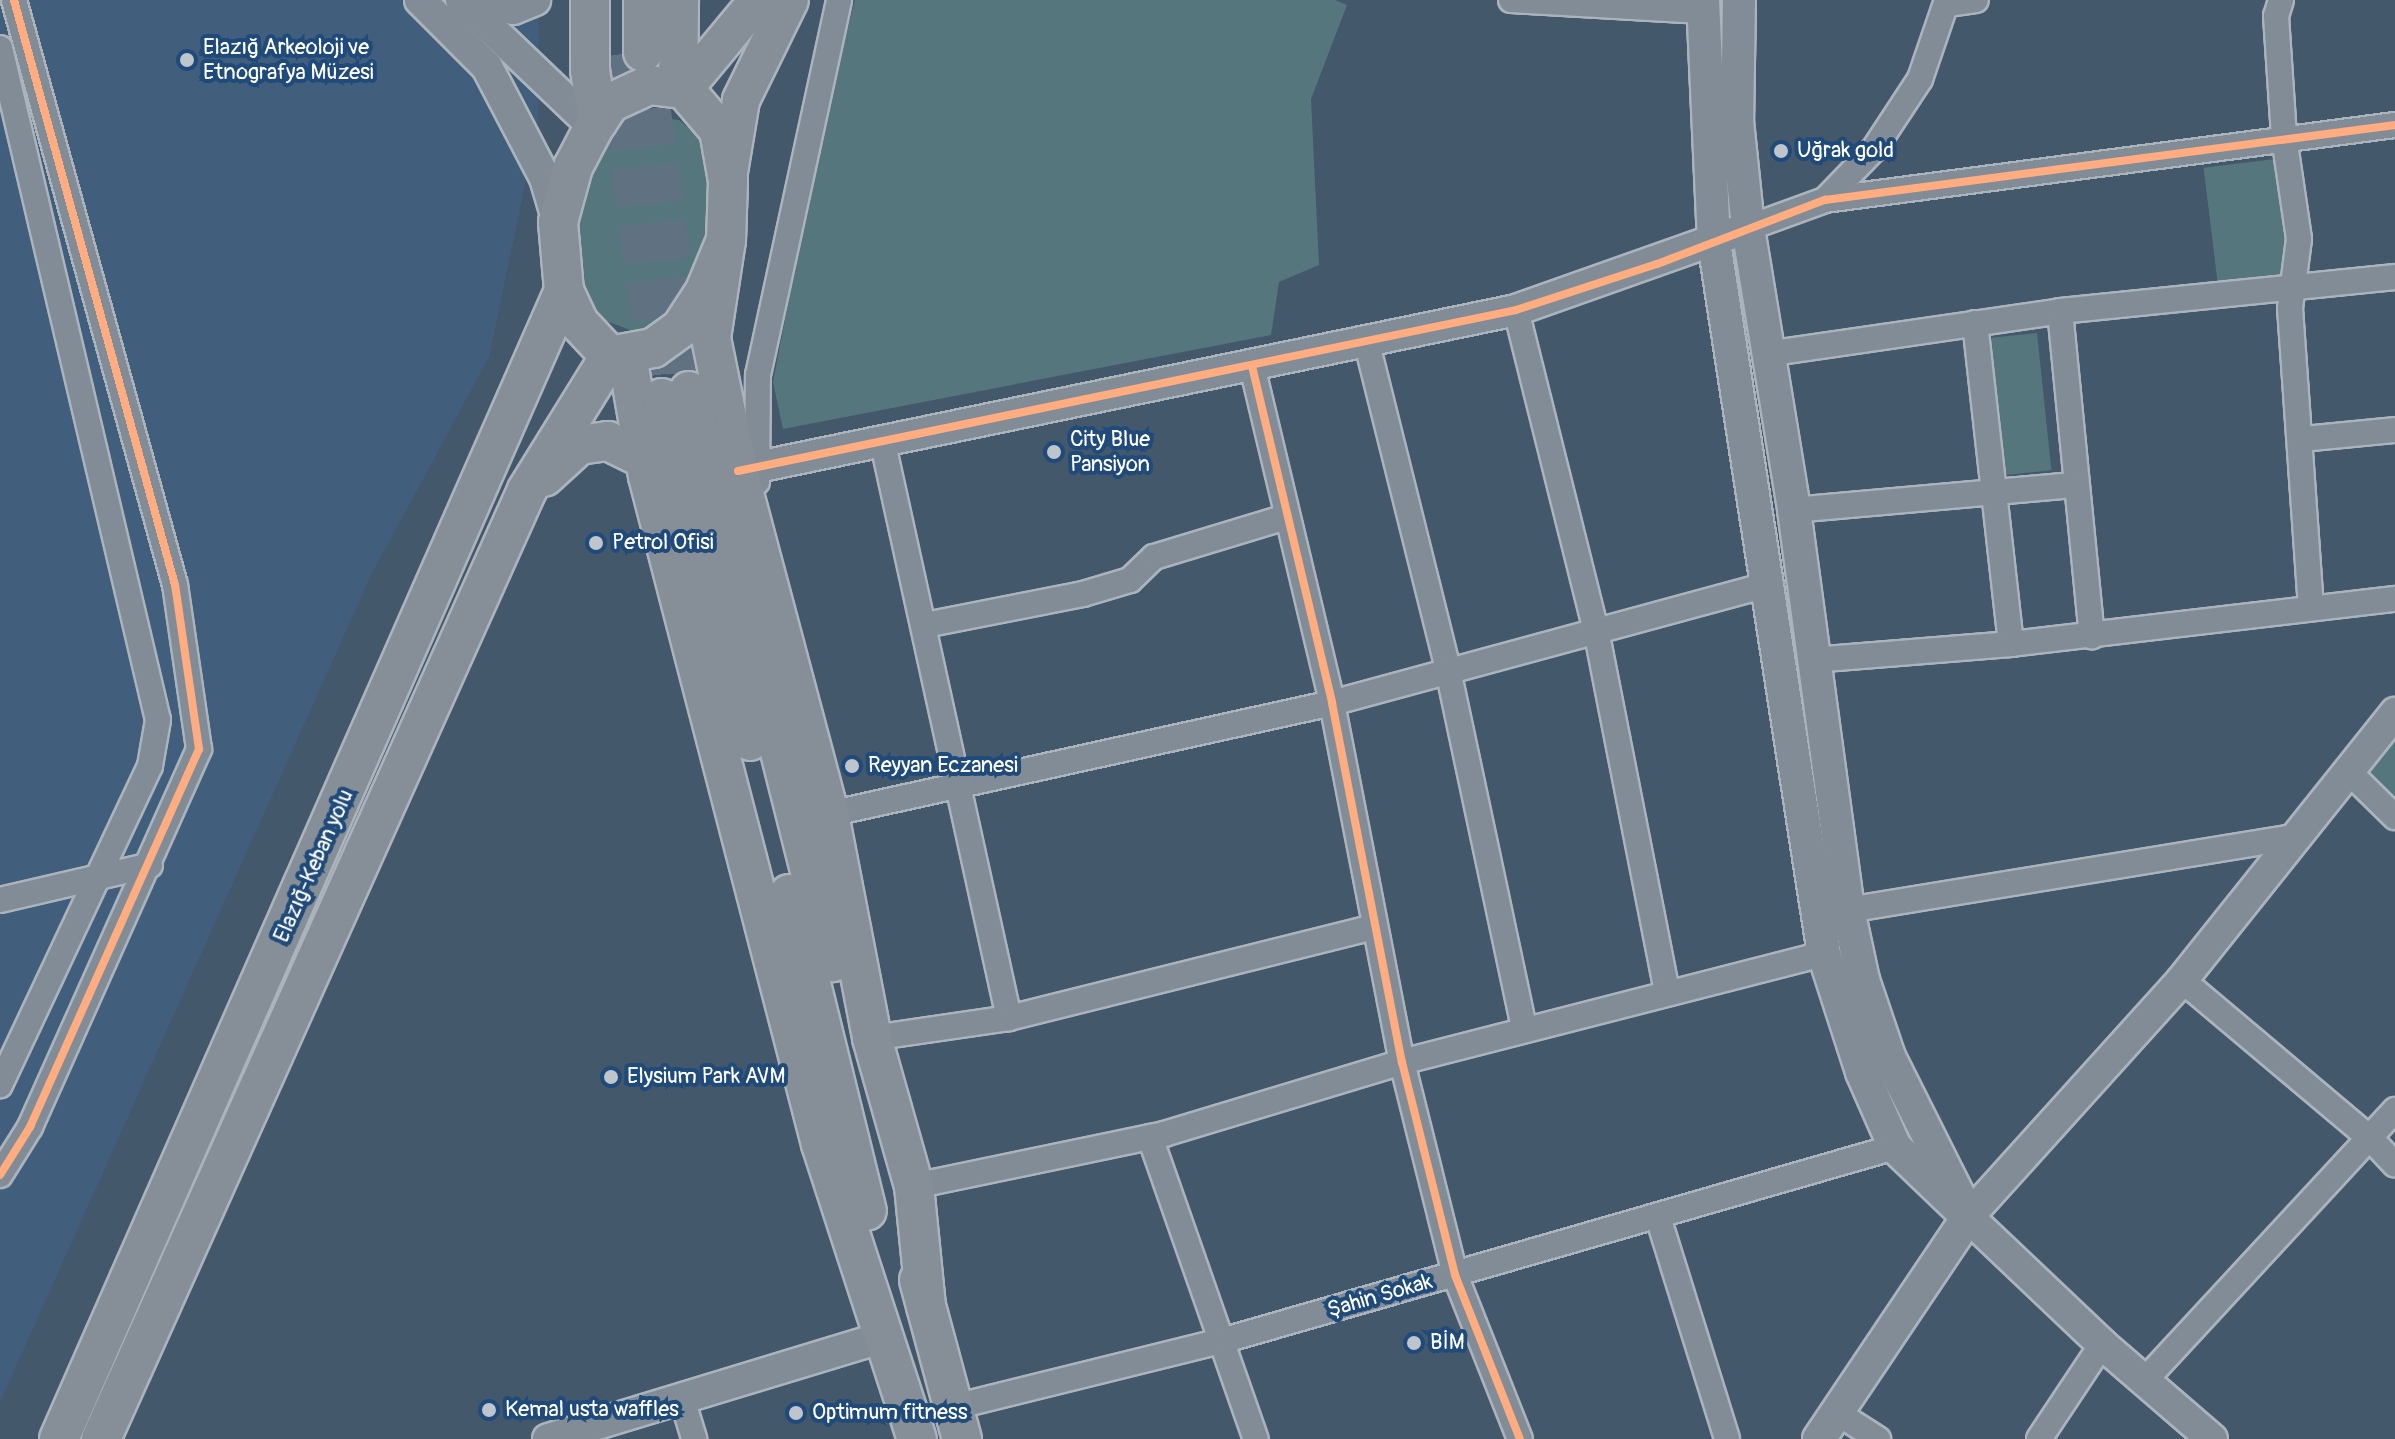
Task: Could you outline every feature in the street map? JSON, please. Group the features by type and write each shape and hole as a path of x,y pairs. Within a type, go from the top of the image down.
{"highway":[{"path":"590,0 590,70 596,124"},
{"path":"617,0 629,53 643,0"},
{"path":"679,0 681,88 719,130 728,181 726,240 711,338 748,470 763,564 829,814 872,1038 914,1186 926,1306"},
{"path":"681,88 649,85 610,103 596,124 573,167 558,222 564,291 579,323 619,356 821,1144 917,1439"},
{"path":"619,356 653,348 681,328 705,291 726,240"},
{"name":"Elazığ-Keban yolu","path":"59,1439 564,291"},
{"name":"Elazığ-Keban yolu","path":"101,1439 514,518 567,418 619,356"},
{"path":"886,1336 867,1209 675,394 958,1423"},
{"path":"514,518 554,464 579,445 608,441 643,458"}],"main road":[{"path":"681,88 758,0"},
{"path":"728,181 741,100 790,0"},
{"path":"1739,0 1737,121 1748,228 1794,510 1848,910 1863,980 1889,1057 1968,1217"},
{"path":"1702,6 1714,242 1824,954 1862,1072 1895,1147 1968,1217"},
{"path":"1819,1439 1968,1217"}],"street":[{"path":"0,1175 30,1127 150,865 199,749 175,585 14,0"},
{"path":"420,0 487,67 545,178 558,222"},
{"path":"461,0 596,124"},
{"path":"474,0 513,9 535,0"},
{"path":"839,0 758,375 748,470 1516,310 1825,200 2284,137 2395,125"},
{"path":"1511,0 1702,6"},
{"path":"1825,200 1874,149 1920,79 1948,2 1976,0"},
{"path":"2281,0 2276,16 2284,137 2299,239 2291,289 2303,439 2311,608"},
{"path":"0,48 158,720 150,766 0,1085"},
{"path":"1767,354 2060,311 2395,277"},
{"path":"1516,310 1597,635 1667,991"},
{"path":"2060,311 2092,636"},
{"path":"1975,323 2011,644"},
{"path":"1366,340 1448,670 1524,1029"},
{"path":"1252,366 1332,703 1402,1062 1455,1275 1520,1439"},
{"path":"2303,439 2395,430"},
{"path":"883,444 962,787 1009,1018"},
{"path":"1794,510 2076,485"},
{"path":"925,625 1083,594 1130,580 1154,557 1286,517"},
{"path":"829,814 1332,703 1448,670 1597,635 1769,584"},
{"path":"1812,660 2092,636 2395,599"},
{"path":"2212,1439 2102,1344 1968,1217 2182,980 2395,713"},
{"path":"2348,771 2395,817"},
{"path":"1848,910 2296,837"},
{"path":"0,900 150,865"},
{"path":"872,1038 1009,1018 1374,927"},
{"path":"914,1186 1150,1137 1402,1062 1667,991 1824,954"},
{"path":"2182,980 2371,1139 2395,1165"},
{"path":"2146,1379 2395,1110"},
{"path":"1150,1137 1225,1340 1256,1439"},
{"name":"Şahin Sokak","path":"958,1423 1225,1340 1895,1147"},
{"path":"1658,1217 1727,1439"},
{"path":"548,1439 683,1402 886,1336"},
{"path":"2039,1439 2102,1344"},
{"path":"683,1402 694,1439"},
{"path":"1836,1412 1878,1439"}],"shaded area":[{"path":"0,0 539,0 538,122 489,357 371,575 0,1402"}],"green space":[{"path":"855,0 1335,0 1347,5 1311,99 1319,265 1279,282 1271,335 783,429 773,382 822,128"},
{"path":"637,115 679,120 698,136 711,164 713,210 687,294 661,324 633,331 590,315 578,296 571,221 578,194 614,129"},
{"path":"2275,159 2289,275 2218,284 2204,168"},
{"path":"2037,333 2051,470 2004,475 1989,338"},
{"path":"2395,736 2395,796 2365,768"}],"tunnel":[{"path":"644,52 689,391"},
{"path":"614,55 662,398"}],"cycle path":[{"path":"0,1175 30,1127 199,749 175,585 14,0"},
{"path":"738,471 1516,310 1657,264 1825,200 2395,125"},
{"path":"1252,366 1332,703 1402,1062 1455,1275 1520,1439"}],"place":[{"name":"Elazığ Arkeoloji ve Etnografya Müzesi","path":"187,60"},
{"name":"Uğrak gold","path":"1781,151"},
{"name":"City Blue Pansiyon","path":"1054,452"},
{"name":"Petrol Ofisi","path":"596,543"},
{"name":"Reyyan Eczanesi","path":"852,766"},
{"name":"Elysium Park AVM","path":"611,1077"},
{"name":"BİM","path":"1414,1343"},
{"name":"Kemal usta waffles","path":"489,1410"},
{"name":"Optimum fitness","path":"796,1413"}]}
